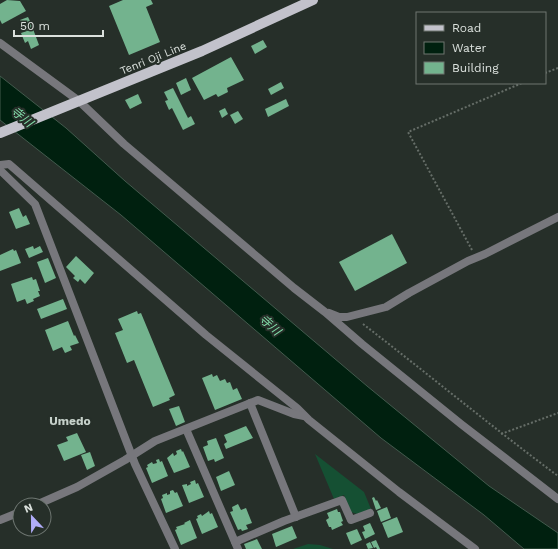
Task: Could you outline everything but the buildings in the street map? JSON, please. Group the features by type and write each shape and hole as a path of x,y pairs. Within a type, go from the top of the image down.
{"main road":[{"name":"Tenri Oji Line","path":"0,133 202,51 313,0"}],"street":[{"path":"0,44 79,101 124,144 288,283 455,420 558,499"},
{"path":"0,165 9,164 206,335 297,408 304,416 399,492 475,549"},
{"path":"0,170 35,204 135,464 176,549"},
{"path":"325,312 339,317 386,307 476,257 485,254 558,217"},
{"path":"52,498 77,487 132,456 155,441 258,400 294,414 304,416"},
{"path":"250,403 296,517"},
{"path":"186,429 237,546 296,517 342,500 351,520 370,513"},
{"path":"0,520 12,515"}],"path":[{"path":"546,73 558,68"},
{"path":"476,257 408,132 520,84"},
{"path":"353,315 502,434 558,476"},
{"path":"502,434 558,413"}],"shaded area":[{"path":"315,454 364,492 371,509 357,514 351,512 344,495 334,499"},
{"path":"308,544 320,545 333,549 293,549"}],"water":[{"name":"寺川","path":"0,76 66,128 125,181 367,386 489,486 558,533 558,549 524,549 484,515 381,438 121,215 0,120"}],"district":[{"name":"Umedo","path":"70,421"}]}
